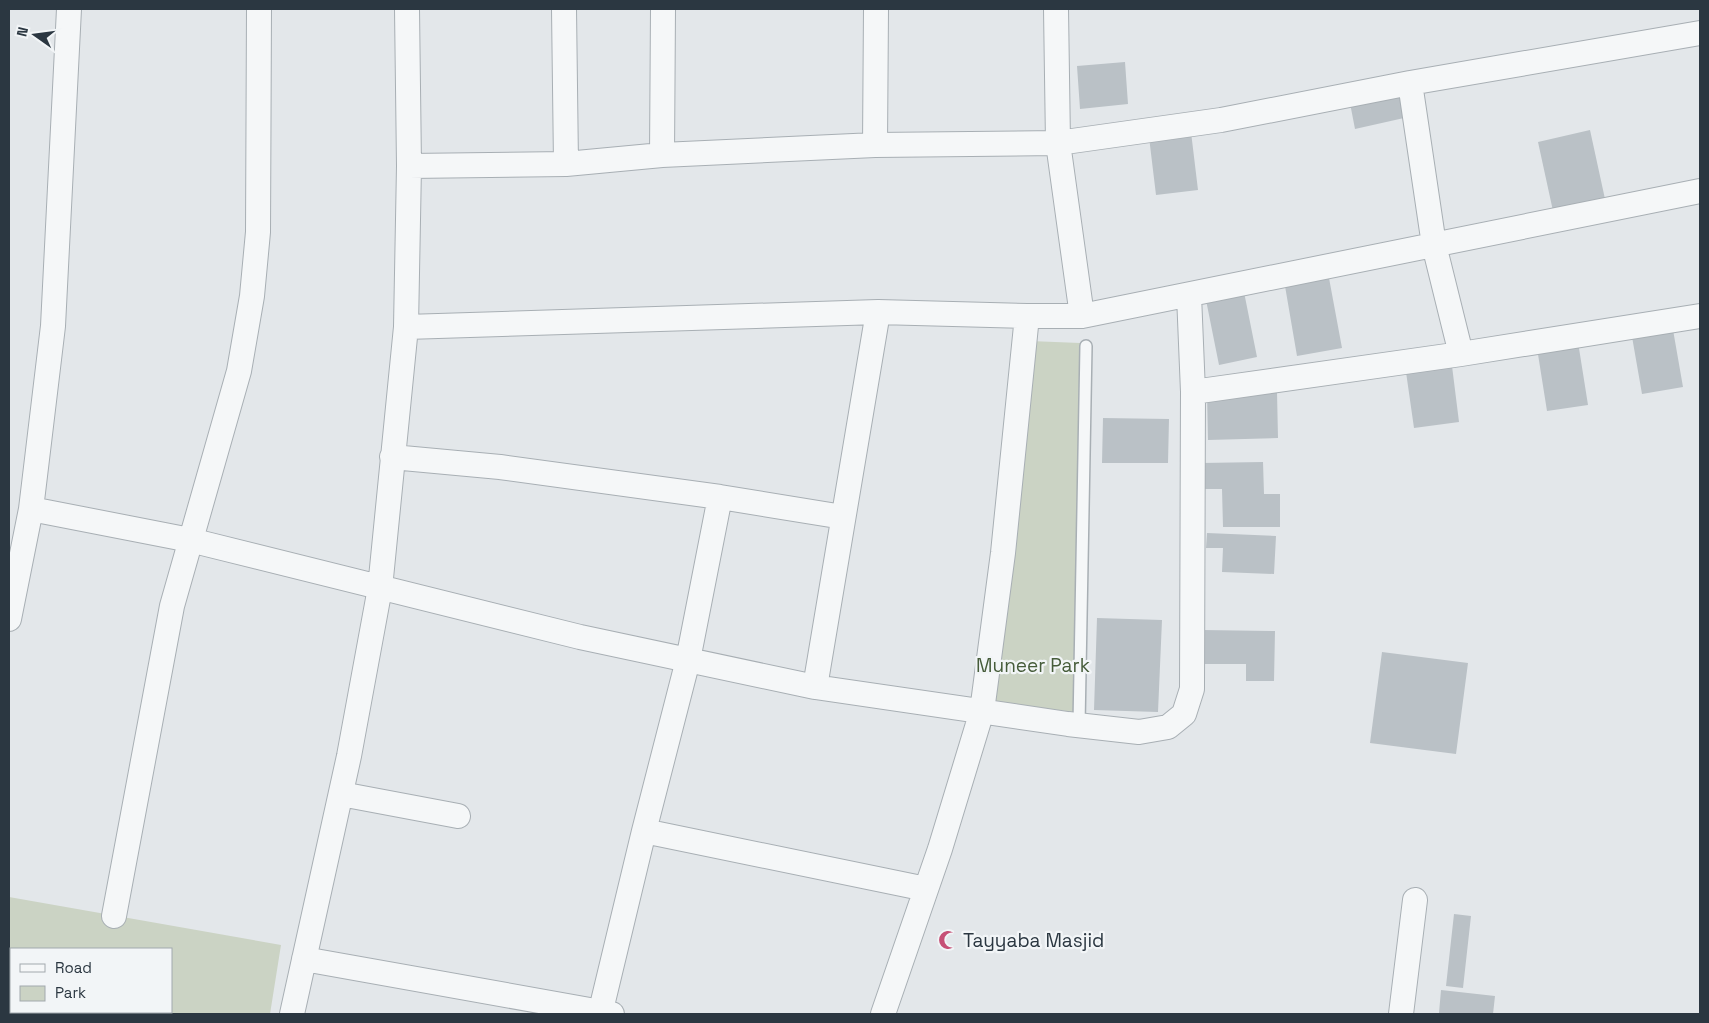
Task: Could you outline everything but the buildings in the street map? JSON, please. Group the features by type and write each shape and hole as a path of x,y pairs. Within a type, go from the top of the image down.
{"street":[{"path":"10,608 31,509 53,326 69,9"},
{"path":"114,916 172,606 239,371 252,296 258,232 259,9"},
{"path":"292,1014 349,756 380,588 406,328 409,166 407,9"},
{"path":"564,9 566,164"},
{"path":"662,155 663,9"},
{"path":"875,145 876,9"},
{"path":"1056,9 1058,143 1082,316"},
{"path":"409,166 566,164 662,155 875,145 1058,143 1221,120 1410,83 1700,33"},
{"path":"1410,83 1434,245 1461,354"},
{"path":"406,328 878,312 1082,316 1700,191"},
{"path":"31,509 190,540 580,636 815,687 1139,732 1168,727 1184,714 1192,689 1194,556 1193,392 1189,295"},
{"path":"815,687 878,312"},
{"path":"883,1014 926,889 982,711 1003,552 1027,316"},
{"path":"1193,392 1461,354 1700,316"},
{"path":"392,457 500,467 720,497 843,517"},
{"path":"304,959 604,1013 644,831 688,660 720,497"},
{"path":"341,794 458,816"},
{"path":"644,831 926,889"},
{"path":"1400,1014 1415,900"}],"lane":[{"path":"1079,725 1086,346"}],"green space":[{"name":"Muneer Park","path":"1030,341 1080,343 1074,712 988,701"},
{"path":"9,897 281,945 270,1014 9,1014"}],"place":[{"name":"Tayyaba Masjid","path":"948,940"}]}
